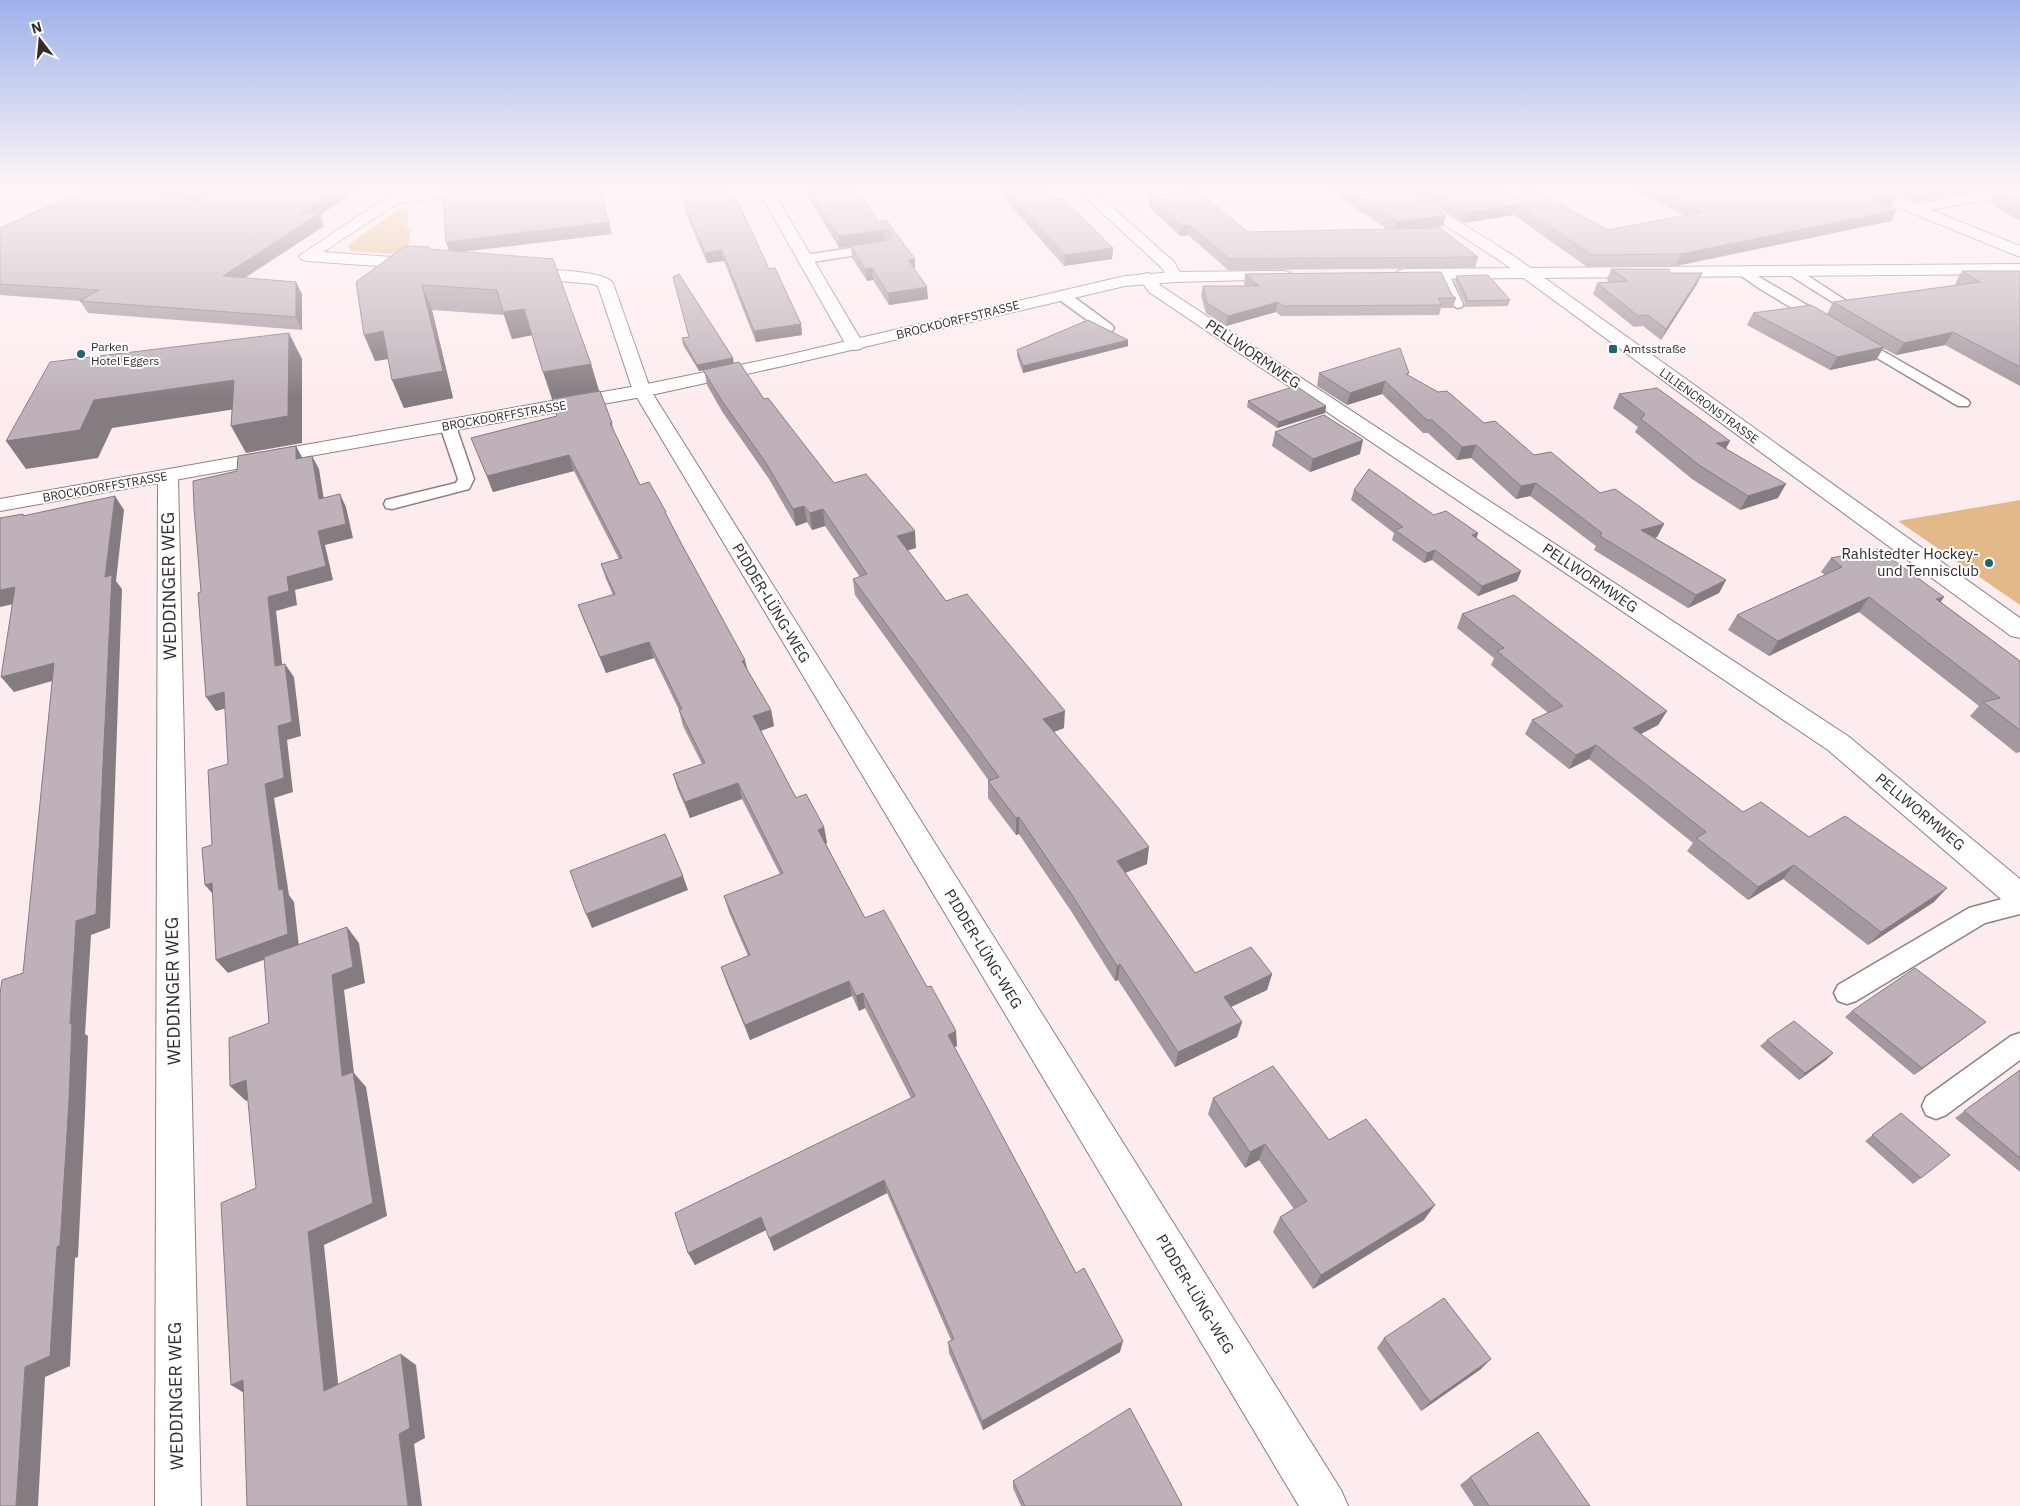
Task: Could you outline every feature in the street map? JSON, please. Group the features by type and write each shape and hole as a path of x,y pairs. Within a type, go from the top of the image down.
{"street":[{"path":"340,258 436,265"},
{"path":"1162,258 1168,264 1175,277"},
{"name":"LILIENCRONSTRASSE","path":"1507,258 2020,630"},
{"path":"805,259 855,345"},
{"path":"1384,275 2020,269"},
{"name":"PIDDER-LÜNG-WEG","path":"510,273 596,279 605,283 642,391 1324,1506"},
{"name":"BROCKDORFFSTRASSE","path":"0,505 642,391 855,345 1062,295 1147,278 1304,275"},
{"name":"PELLWORMWEG","path":"1147,278 1155,290 1838,742 2020,897"},
{"name":"WEDDINGER WEG","path":"168,476 178,1506"}],"lane":[{"path":"805,259 810,258"},
{"path":"1792,271 1845,304"},
{"path":"1744,272 1764,286 1964,403"},
{"path":"1443,274 1457,304"},
{"path":"1062,295 1107,328"},
{"path":"392,504 463,486 466,479 448,426"},
{"path":"1847,993 1978,915 2020,904"},
{"path":"1936,1106 2020,1045"}],"shaded area":[{"name":"Rahlstedter Hockey- und Tennisclub","path":"2020,500 2020,605 1898,521"}],"building":[{"path":"0,258 250,258 223,276 296,282 296,317 80,301 99,290 0,284"},
{"path":"388,258 553,259 591,364 543,372 524,309 503,312 497,290 422,285 443,371 392,380 383,331 364,335 356,282"},
{"path":"725,258 764,258 769,269 775,268 801,324 754,331"},
{"path":"858,258 914,258 908,260 927,287 888,293 872,268 865,269"},
{"path":"1229,258 1319,258 1230,259"},
{"path":"1611,269 1669,269 1670,273 1702,273 1666,329 1648,315 1638,316 1597,283 1628,281"},
{"path":"1962,271 2020,271 2020,367 1953,332 1904,343 1833,302 1980,282"},
{"path":"1441,272 1452,295 1456,298 1438,298 1442,305 1283,306 1278,302 1228,316 1207,303 1203,286 1259,286 1245,274"},
{"path":"679,274 733,358 697,365 682,338 689,337 673,277"},
{"path":"1488,275 1510,300 1466,301 1467,297 1456,276"},
{"path":"1811,305 1884,347 1837,357 1753,313"},
{"path":"1088,320 1128,340 1023,366 1017,350"},
{"path":"289,333 288,416 231,426 234,380 94,400 80,430 6,441 50,362"},
{"path":"1400,348 1409,373 1406,374 1438,392 1447,391 1484,423 1495,421 1534,455 1551,452 1600,493 1615,489 1664,524 1641,530 1726,580 1696,595 1600,536 1602,533 1536,483 1521,486 1476,445 1462,447 1432,420 1427,420 1385,381 1350,393 1319,373"},
{"path":"739,362 764,399 768,398 834,483 866,474 915,531 897,536 946,601 967,594 1065,711 1043,719 1149,847 1117,861 1195,973 1251,947 1272,974 1224,997 1242,1022 1178,1052 1120,964 1117,966 1019,817 1016,818 988,781 999,777 853,579 867,574 823,509 810,513 804,506 793,509 766,463 720,398 703,370"},
{"path":"1296,386 1326,406 1279,422 1248,401"},
{"path":"1657,388 1730,441 1716,443 1786,484 1748,496 1699,465 1641,419 1645,414 1619,394"},
{"path":"600,391 612,423 610,423 640,485 649,482 745,660 742,661 771,710 753,716 796,798 806,794 824,827 818,830 865,918 884,910 927,987 931,986 956,1031 948,1035 1076,1273 1084,1268 1123,1341 982,1421 948,1342 954,1339 884,1180 769,1238 761,1217 688,1253 675,1213 915,1096 863,993 856,996 849,981 745,1025 721,967 750,955 724,896 783,873 738,783 685,802 673,774 705,763 679,710 682,709 649,642 600,657 578,605 615,594 601,564 622,558 569,455 487,476 471,438 557,416 552,399"},
{"path":"1324,415 1363,440 1313,459 1275,432"},
{"path":"296,446 296,459 312,456 319,499 340,494 346,524 318,531 326,566 287,577 289,591 268,597 275,666 285,664 292,722 278,726 284,778 265,784 279,890 283,889 288,934 216,960 212,883 205,885 202,848 212,845 208,770 228,764 224,692 206,697 198,593 201,592 193,481 237,471 238,456"},
{"path":"1369,469 1434,515 1446,511 1478,533 1472,535 1521,571 1482,586 1435,550 1427,553 1395,530 1403,527 1354,490"},
{"path":"115,496 105,577 112,575 96,914 76,921 70,1024 72,1023 69,1101 60,1245 57,1247 50,1356 25,1367 16,1506 0,1506 0,994 2,980 23,973 54,663 1,677 15,587 0,590 0,518 23,514 23,516"},
{"path":"1878,549 1944,597 1936,599 2020,661 2020,730 1983,702 2000,698 1869,597 1778,641 1737,615 1842,567 1831,558"},
{"path":"1514,595 1667,711 1633,728 1743,812 1761,802 1809,837 1845,816 1947,888 1881,932 1794,865 1758,887 1696,838 1706,832 1596,745 1576,755 1532,720 1563,706 1497,651 1504,648 1462,614"},
{"path":"665,834 683,876 586,914 570,871"},
{"path":"347,927 353,967 332,975 342,1076 353,1072 373,1203 308,1232 324,1391 401,1354 410,1428 399,1434 408,1506 247,1506 243,1380 231,1385 221,1203 256,1188 246,1080 230,1086 229,1038 269,1023 264,957"},
{"path":"1915,968 1986,1022 1922,1068 1852,1011"},
{"path":"1794,1021 1833,1053 1805,1073 1767,1040"},
{"path":"1273,1066 1329,1140 1366,1119 1435,1205 1321,1275 1280,1217 1307,1201 1265,1144 1250,1152 1213,1098"},
{"path":"2020,1070 2020,1158 1964,1111"},
{"path":"1901,1113 1950,1155 1921,1178 1872,1135"},
{"path":"1444,1298 1491,1359 1430,1402 1384,1338"},
{"path":"1130,1408 1182,1505 1025,1506 1013,1481"},
{"path":"1538,1432 1590,1506 1489,1506 1470,1477"}],"place":[{"name":"Amtsstraße","path":"1613,349"},
{"name":"Parken Hotel Eggers","path":"81,354"},
{"name":"Rahlstedter Hockey- und Tennisclub","path":"1989,563"}]}
